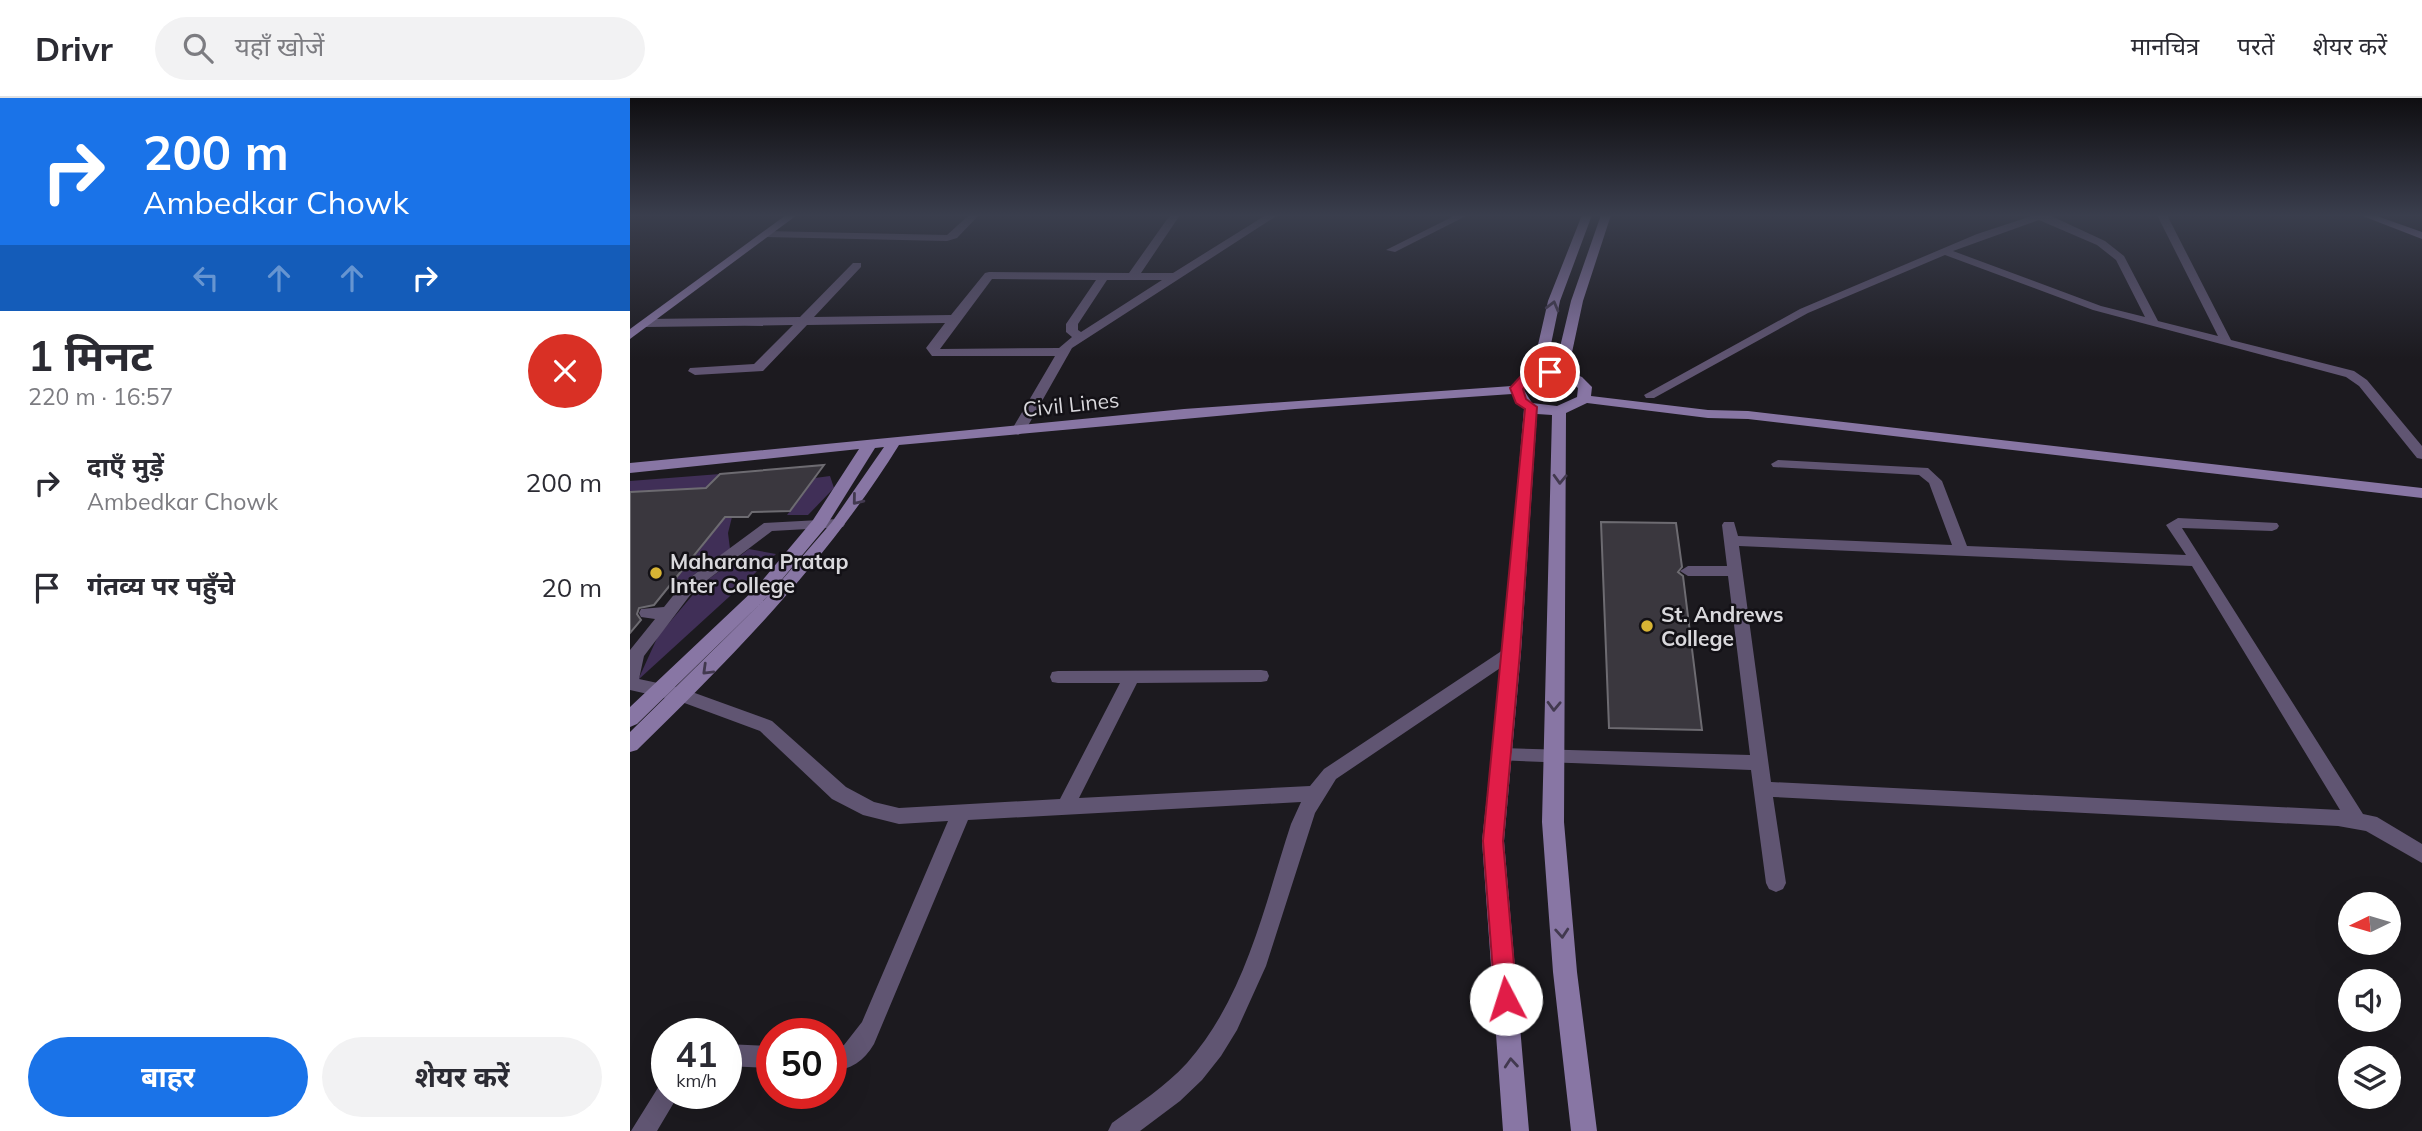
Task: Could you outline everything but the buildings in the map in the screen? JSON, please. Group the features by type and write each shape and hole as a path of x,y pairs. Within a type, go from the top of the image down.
{"main road":[{"path":"630,335 727,263"},
{"path":"1538,373 1554,301 1569,263"},
{"path":"1561,373 1577,301 1590,263"},
{"path":"1538,373 1561,373 1580,380 1585,393 1578,404 1559,411 1531,407 1521,401 1517,390 1520,382 1538,373"},
{"name":"Civil Lines","path":"630,468 1366,398 1517,390"},
{"path":"1585,393 1650,395 1715,404 1748,415"},
{"path":"1585,393 1708,414 1748,415 2422,493"},
{"path":"1517,1131 1493,841 1512,652 1531,407"},
{"path":"1559,411 1553,822 1565,972 1584,1131"},
{"path":"630,744 786,590 868,487 894,442"},
{"path":"630,719 762,592 819,524 869,445"}],"street":[{"path":"1133,276 1142,263"},
{"path":"1018,431 1067,346 1196,263"},
{"path":"695,371 758,368 856,265"},
{"path":"1062,352 932,351 989,275 1174,277"},
{"path":"1082,337 1072,331 1072,324 1104,276"},
{"path":"646,323 956,319"}],"lane":[{"path":"1650,395 1804,311 1916,263"},
{"path":"1976,263 2069,299 2350,374 2363,383 2422,455"},
{"path":"2123,263 2154,323"},
{"path":"2187,263 2227,342"},
{"path":"1778,464 1923,471 1935,481 1961,551"},
{"path":"838,524 769,526 689,586 636,654 630,682 681,695 766,726 839,793 870,809 899,816 1312,794"},
{"path":"2272,526 2174,525 2357,821"},
{"path":"1776,883 1730,533 1961,551 2197,561"},
{"path":"1688,571 1734,571"},
{"path":"647,613 668,613"},
{"path":"1120,1131 1173,1092 1211,1049 1241,1002 1285,878 1300,821 1312,794 1330,774 1512,652"},
{"path":"1058,677 1261,676"},
{"path":"1065,808 1132,677"},
{"path":"1501,755 1760,763"},
{"path":"1763,789 2337,818 2370,823 2422,854"},
{"path":"847,1056 860,1048 864,1040 961,814"},
{"path":"643,1131 657,1109"}],"shaded area":[{"path":"720,474 706,488 630,492 630,481"},
{"path":"830,476 834,488 808,515 787,515 815,478"},
{"path":"716,517 732,517 728,533 730,549 682,583 671,585 702,547"},
{"path":"749,549 776,554 638,680 658,636 702,584"}],"place":[{"name":"Maharana Pratap Inter College","path":"656,573"},
{"name":"St. Andrews College","path":"1647,626"}],"route":[{"path":"1506,999 1493,841 1512,652 1531,407 1521,401 1517,388 1528,376 1550,372"}]}
